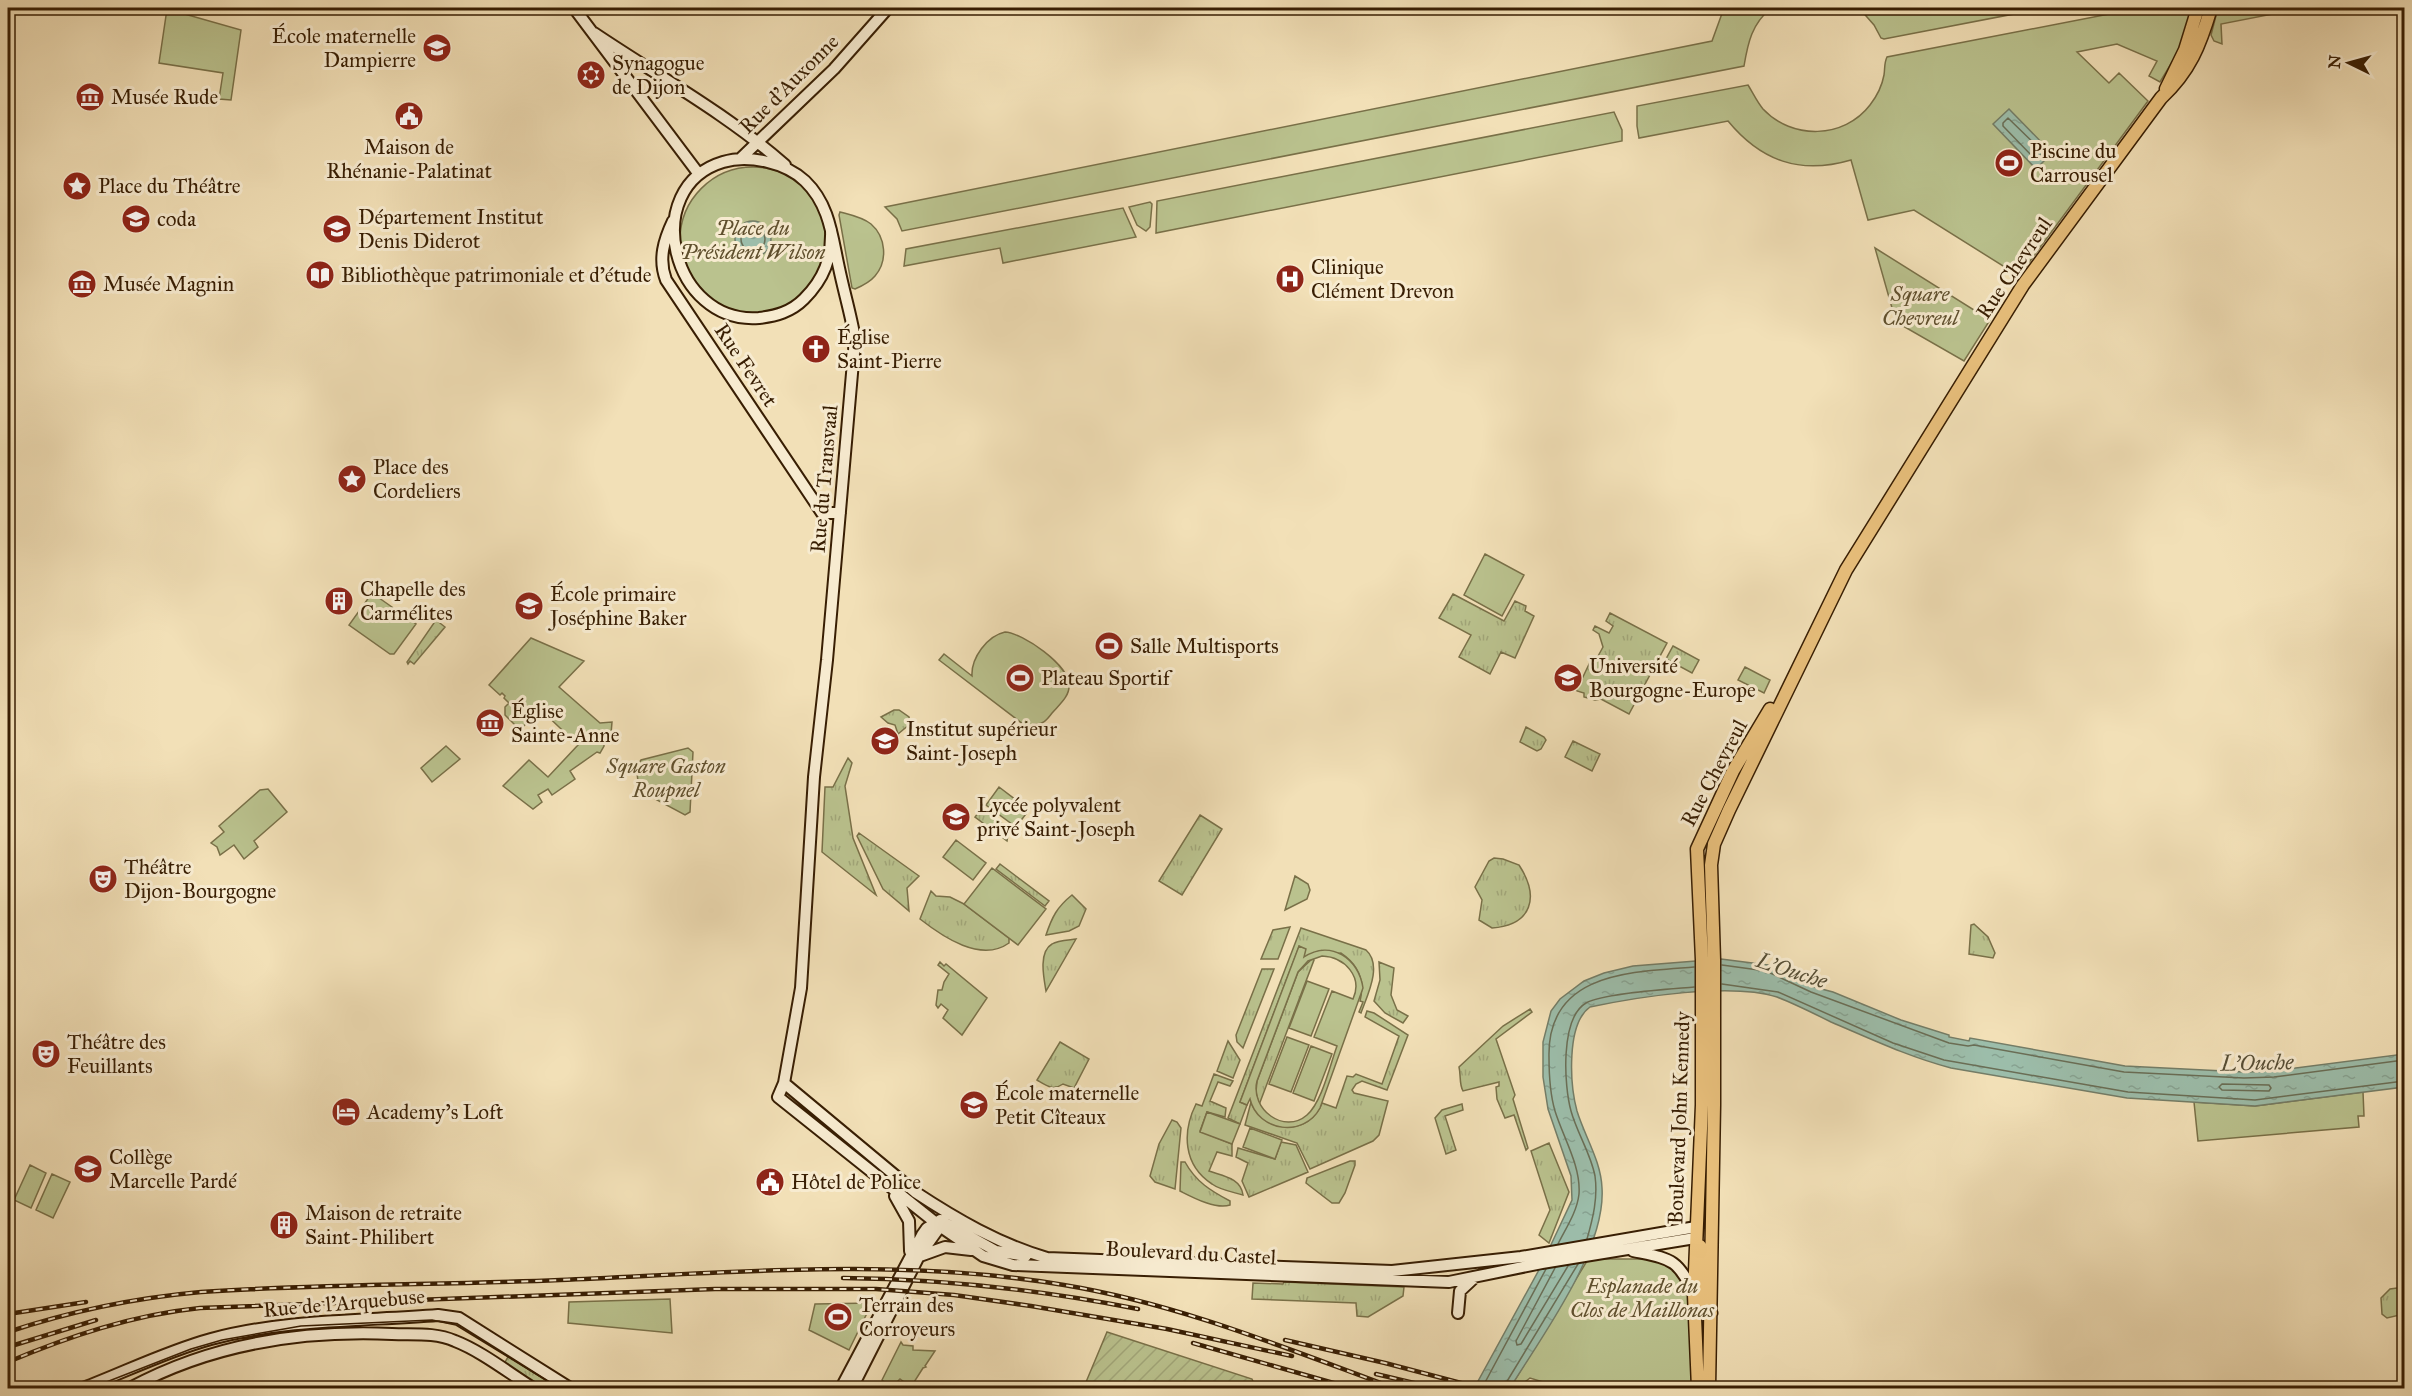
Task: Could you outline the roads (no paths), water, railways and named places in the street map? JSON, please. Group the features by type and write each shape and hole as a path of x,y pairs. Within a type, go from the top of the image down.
{"main road":[{"path":"574,8 699,173"},
{"name":"Rue d'Auxonne","path":"740,159 845,57 888,8"},
{"name":"Rue Chevreul","path":"2162,98 2185,50 2198,8"},
{"name":"Rue Chevreul","path":"1697,849 1733,771 1794,669 1828,600 1851,561 2023,285 2162,98 2178,82 2193,59 2211,8"},
{"path":"594,33 759,142 794,173 817,194 825,209 831,230 830,255 826,269 814,289 795,308 775,315 743,317 722,311 701,298 689,283 679,264 675,215 683,195 699,173 723,162 740,159 774,164 794,173"},
{"path":"633,84 638,74 650,70"},
{"name":"Rue Fevret","path":"675,215 662,255 666,280 822,513 840,513"},
{"name":"Rue du Transvaal","path":"784,1083 801,988 806,883 818,735 827,664 855,339 831,230"},
{"name":"Rue Chevreul","path":"1712,853 1729,810 1833,600 1835,590"},
{"name":"Boulevard John Kennedy","path":"1708,960 1712,923 1710,835 1732,787 1733,771"},
{"path":"1697,849 1704,861 1706,910 1712,923"},
{"name":"Boulevard John Kennedy","path":"1697,849 1708,960 1713,1226 1709,1389"},
{"name":"Boulevard John Kennedy","path":"1698,1389 1694,1295 1695,1233 1708,992"},
{"path":"784,1083 915,1191 943,1220 885,1184 778,1097 784,1083"},
{"path":"1700,1157 1706,1177 1708,1220 1713,1226 1695,1233 1702,1254 1703,1297 1711,1314"},
{"path":"842,1389 915,1257 907,1215 885,1184"},
{"path":"852,1389 915,1257 924,1231 943,1220"},
{"name":"Boulevard du Castel","path":"943,1220 983,1256 1003,1263 1023,1266 1449,1282 1545,1258 1681,1229 1695,1233"},
{"name":"Boulevard du Castel","path":"943,1220 1047,1258 1379,1271 1545,1258"},
{"name":"Boulevard du Castel","path":"1590,1250 1627,1250 1695,1233"},
{"path":"915,1257 945,1247 963,1248 983,1256"},
{"path":"1627,1250 1666,1258 1676,1264 1685,1275 1694,1295"},
{"path":"1389,1280 1422,1275 1443,1266 1449,1282"},
{"path":"1458,1313 1460,1291 1475,1277"},
{"path":"419,1333 438,1315"},
{"name":"Rue de l'Arquebuse","path":"83,1389 122,1371 197,1344 273,1326 298,1322 438,1315 459,1318 570,1389"},
{"name":"Rue de l'Arquebuse","path":"130,1389 149,1377 200,1356 265,1341 311,1334 419,1333 455,1341 533,1389"}],"water":[{"path":"2009,109 2052,153 2036,169 1993,124"},
{"path":"753,221 766,226 771,239 766,252 753,257 740,252 735,239 740,226"},
{"path":"1721,959 1768,965 1814,987 1833,992 1901,1020 1949,1035 1949,1037 1969,1041 1970,1038 2125,1066 2244,1072 2273,1071 2404,1054 2404,1087 2255,1106 2127,1098 1935,1064 1875,1041 1777,997 1758,993 1710,991 1684,993 1590,1007 1582,1015 1573,1041 1572,1071 1577,1111 1601,1178 1601,1212 1594,1238 1570,1292 1510,1388 1476,1388 1540,1268 1572,1200 1571,1176 1548,1109 1543,1077 1543,1042 1551,1011 1560,999 1584,981 1604,973 1633,966"}],"tram line":[{"path":"91,1388 191,1349 222,1340 301,1326 432,1320 456,1325 559,1388"}],"railway":[{"path":"8,1332 103,1306 201,1292 812,1269 939,1271 1002,1276 1064,1285 1149,1303 1272,1343 1394,1388"},
{"path":"843,1278 991,1287 1065,1296 1138,1309"},
{"path":"8,1362 126,1321 200,1308 715,1289 876,1289 954,1295 1167,1329 1292,1356"},
{"path":"8,1314 86,1302"},
{"path":"8,1347 96,1320"},
{"path":"1285,1340 1480,1388"},
{"path":"1193,1343 1351,1388"},
{"path":"1376,1374 1435,1388"},
{"path":"2388,1388 2404,1384"}],"place":[{"name":"École maternelle Dampierre","path":"437,48"},
{"name":"Synagogue de Dijon","path":"591,75"},
{"name":"Musée Rude","path":"90,97"},
{"name":"Maison de Rhénanie-Palatinat","path":"409,116"},
{"name":"Piscine du Carrousel","path":"2009,163"},
{"name":"Place du Théâtre","path":"77,186"},
{"name":"coda","path":"136,219"},
{"name":"Département Institut Denis Diderot","path":"337,229"},
{"name":"Bibliothèque patrimoniale et d'étude","path":"320,275"},
{"name":"Clinique Clément Drevon","path":"1290,279"},
{"name":"Musée Magnin","path":"82,284"},
{"name":"Église Saint-Pierre","path":"816,349"},
{"name":"Place des Cordeliers","path":"352,479"},
{"name":"Chapelle des Carmélites","path":"339,601"},
{"name":"École primaire Joséphine Baker","path":"529,606"},
{"name":"Salle Multisports","path":"1109,646"},
{"name":"Plateau Sportif","path":"1020,678"},
{"name":"Université Bourgogne-Europe","path":"1568,678"},
{"name":"Église Sainte-Anne","path":"490,723"},
{"name":"Institut supérieur Saint-Joseph","path":"885,741"},
{"name":"Lycée polyvalent privé Saint-Joseph","path":"956,817"},
{"name":"Théâtre Dijon-Bourgogne","path":"103,879"},
{"name":"Théâtre des Feuillants","path":"46,1054"},
{"name":"École maternelle Petit Cîteaux","path":"974,1105"},
{"name":"Academy's Loft","path":"346,1112"},
{"name":"Collège Marcelle Pardé","path":"88,1169"},
{"name":"Hôtel de Police","path":"770,1182"},
{"name":"Maison de retraite Saint-Philibert","path":"284,1225"},
{"name":"Terrain des Corroyeurs","path":"838,1317"}],"park label":[{"name":"Place du Président Wilson","path":"753,240"},
{"name":"Square Chevreul","path":"1920,306"},
{"name":"Square Gaston Roupnel","path":"666,778"},
{"name":"Esplanade du Clos de Maillonas","path":"1642,1298"}],"water label":[{"name":"L'Ouche","path":"1792,970"},
{"name":"L'Ouche","path":"2257,1062"}]}
